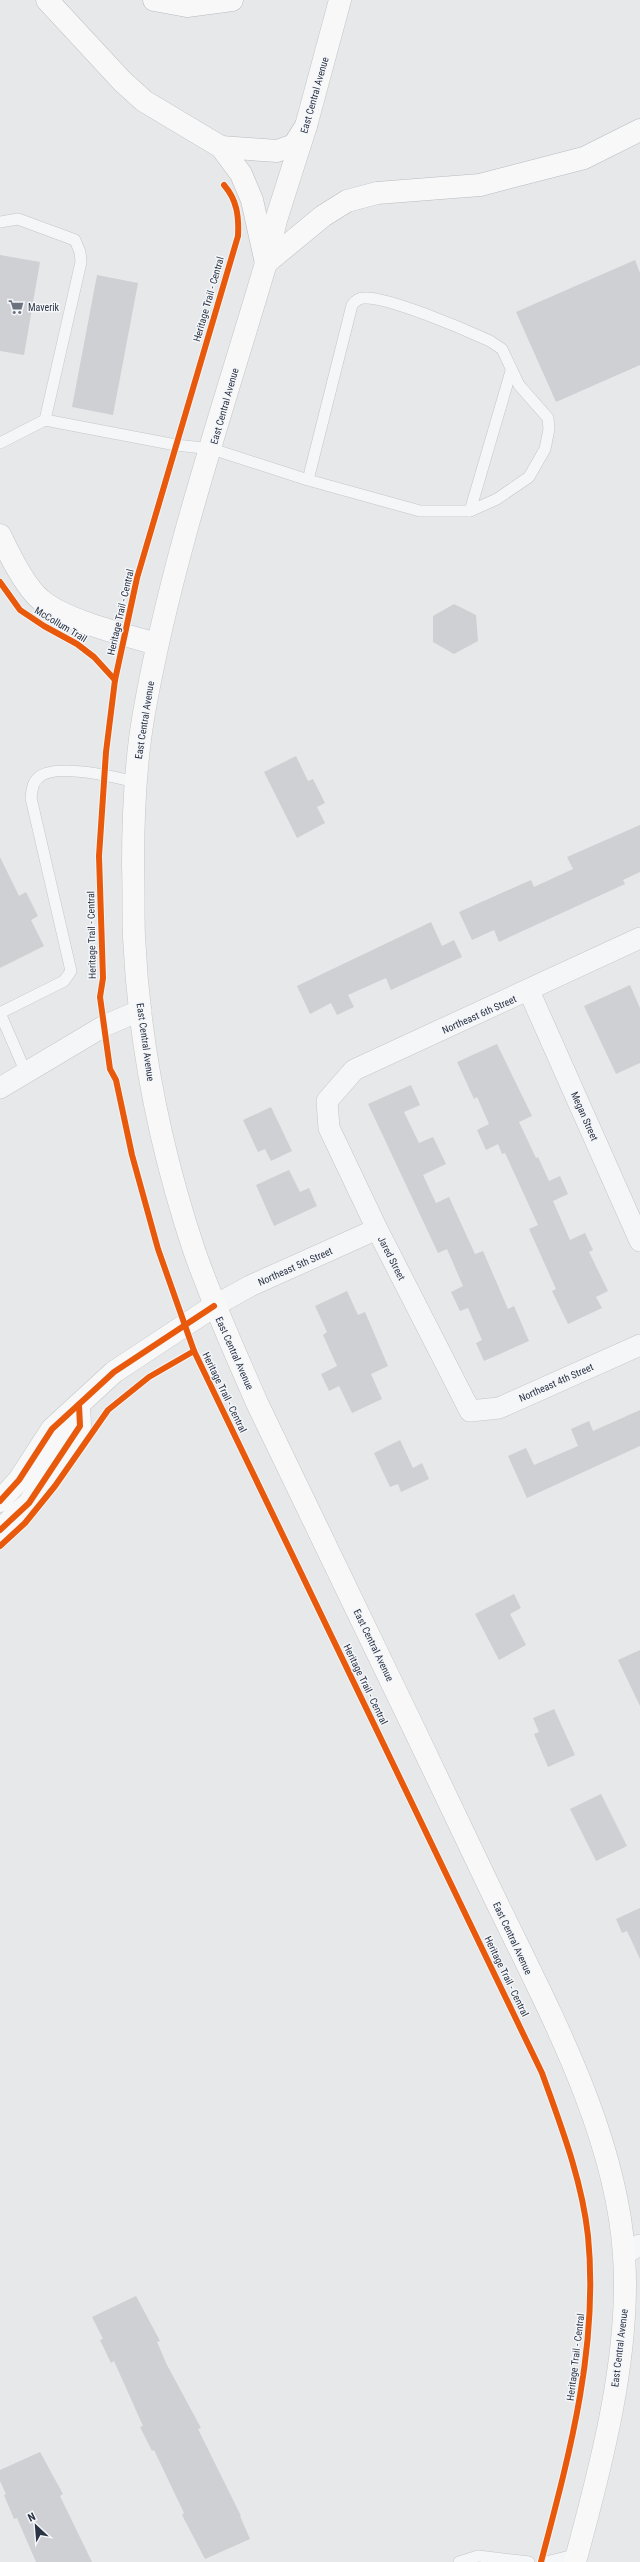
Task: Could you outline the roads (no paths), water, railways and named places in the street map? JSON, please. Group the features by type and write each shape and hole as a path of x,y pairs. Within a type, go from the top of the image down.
{"main road":[{"path":"47,0 122,81 144,101 221,147 241,174 252,200 266,263 323,216 347,202 377,193 480,185 584,158 640,130"},
{"path":"154,0 187,6 232,0"},
{"name":"East Central Avenue","path":"340,0 306,126 276,220 266,263 212,449 183,538 157,644 143,716 135,782 134,937 141,1010 153,1092 179,1200 214,1306 257,1403 442,1787 588,2100 632,2249 625,2313 609,2424 577,2558"},
{"path":"221,147 277,151 294,145 306,126"},
{"path":"0,535 10,557 40,600 80,621 157,644"},
{"path":"0,1501 19,1480 52,1429 114,1372 214,1306"},
{"path":"0,1530 29,1503 80,1426 79,1405"}],"street":[{"name":"Northeast 6th Street","path":"327,1101 354,1070 529,991 640,938"},
{"name":"Megan Street","path":"529,991 640,1241"},
{"path":"0,1088 104,1026 141,1010"},
{"name":"Jared Street","path":"327,1101 329,1128 377,1229 470,1411"},
{"name":"Northeast 5th Street","path":"214,1306 250,1286 377,1229"},
{"name":"Northeast 4th Street","path":"470,1411 499,1408 640,1345"}],"lane":[{"path":"0,222 18,219 42,227 74,240 80,252 81,262 46,420"},
{"path":"0,443 46,420 176,445 212,449 308,480 420,511 470,511 497,499 528,477 545,449 549,429 548,418 519,385 511,371 502,349 484,338 409,309 370,298 356,300 352,305 308,480"},
{"path":"470,511 511,371"},
{"path":"26,1073 0,1013 64,981 71,971 31,798 33,786 38,777 51,771 104,774 135,782"},
{"path":"459,2562 478,2556 529,2562"},
{"path":"546,2562 577,2558"}],"place":[{"name":"Maverik","path":"16,307"}]}
